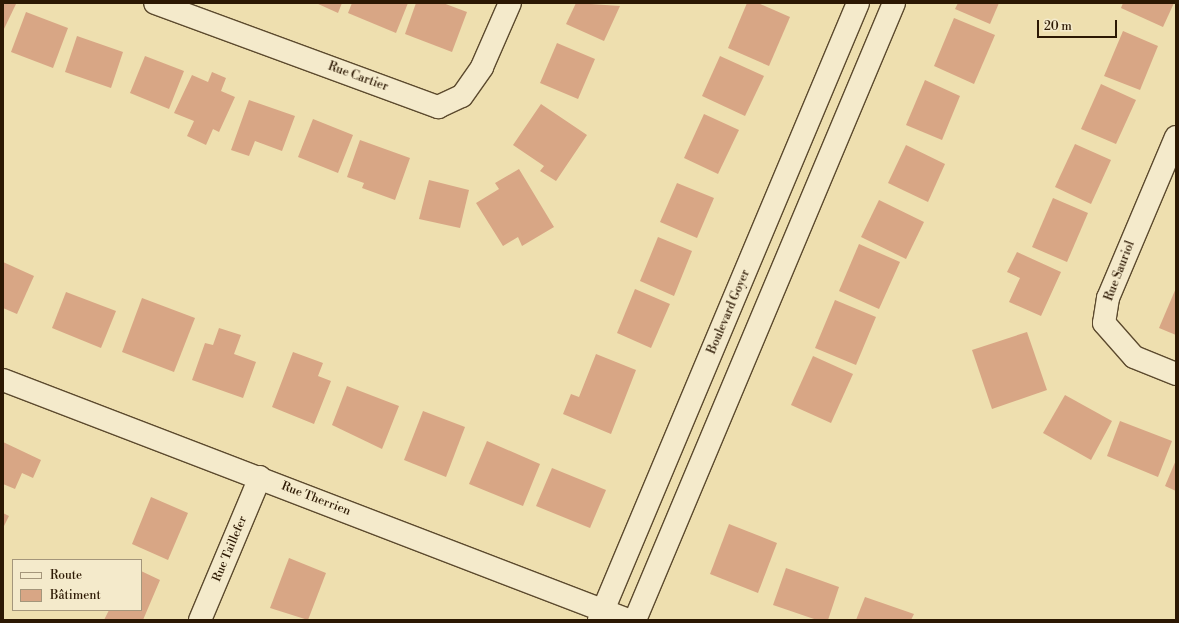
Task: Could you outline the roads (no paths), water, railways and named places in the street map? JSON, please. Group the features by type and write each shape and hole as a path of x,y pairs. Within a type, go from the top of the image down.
{"street":[{"name":"Rue Cartier","path":"155,3 438,107 462,96 482,67 510,3"},
{"name":"Boulevard Goyer","path":"601,615 858,3"},
{"path":"635,620 894,3"},
{"name":"Rue Sauriol","path":"1176,137 1108,298 1104,323 1134,357 1176,374"},
{"name":"Rue Therrien","path":"3,380 260,478 601,615 628,620"},
{"name":"Rue Taillefer","path":"200,620 260,478"}]}
